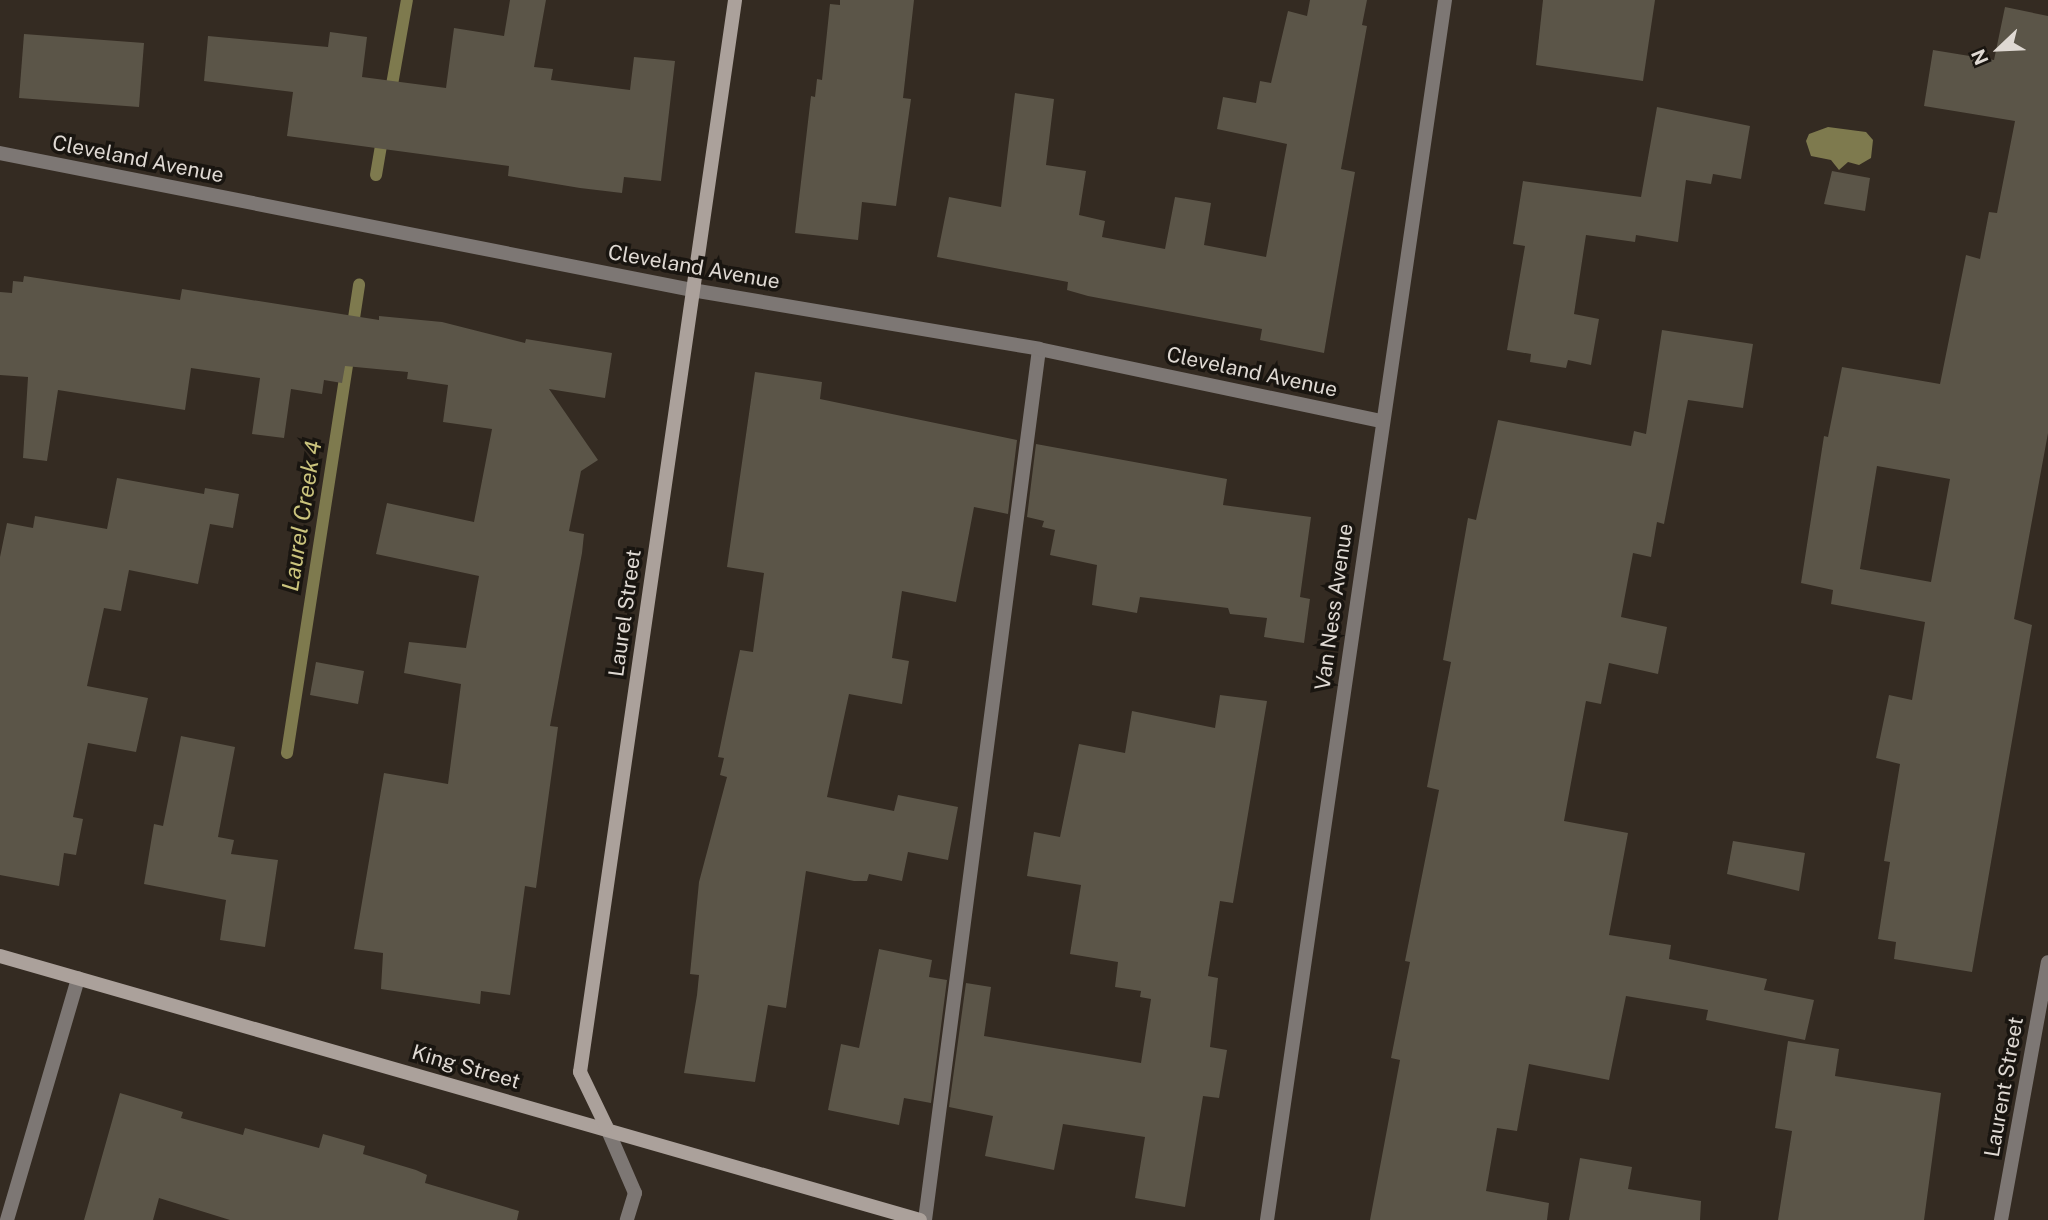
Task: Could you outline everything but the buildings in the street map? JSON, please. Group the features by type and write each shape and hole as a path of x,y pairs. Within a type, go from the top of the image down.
{"street":[{"name":"Laurel Street","path":"627,1220 635,1193 580,1072 735,0"},
{"name":"Van Ness Avenue","path":"1267,1220 1445,0"},
{"name":"Cleveland Avenue","path":"0,153 692,290 1039,349 1382,421"},
{"path":"925,1220 1039,349"},
{"name":"King Street","path":"0,956 606,1126 688,1157 920,1220"},
{"name":"Laurent Street","path":"2001,1220 2048,962"},
{"path":"7,1220 78,978"}],"shaded area":[{"path":"1828,127 1866,132 1873,140 1871,158 1859,165 1848,162 1839,170 1831,160 1811,156 1806,141 1809,134"}],"waterway":[{"name":"Laurel Creek 4","path":"390,96 407,0"},
{"name":"Laurel Creek 4","path":"376,175 383,134"},
{"name":"Laurel Creek 4","path":"352,331 359,285"},
{"name":"Laurel Creek 4","path":"287,753 349,352"}]}
